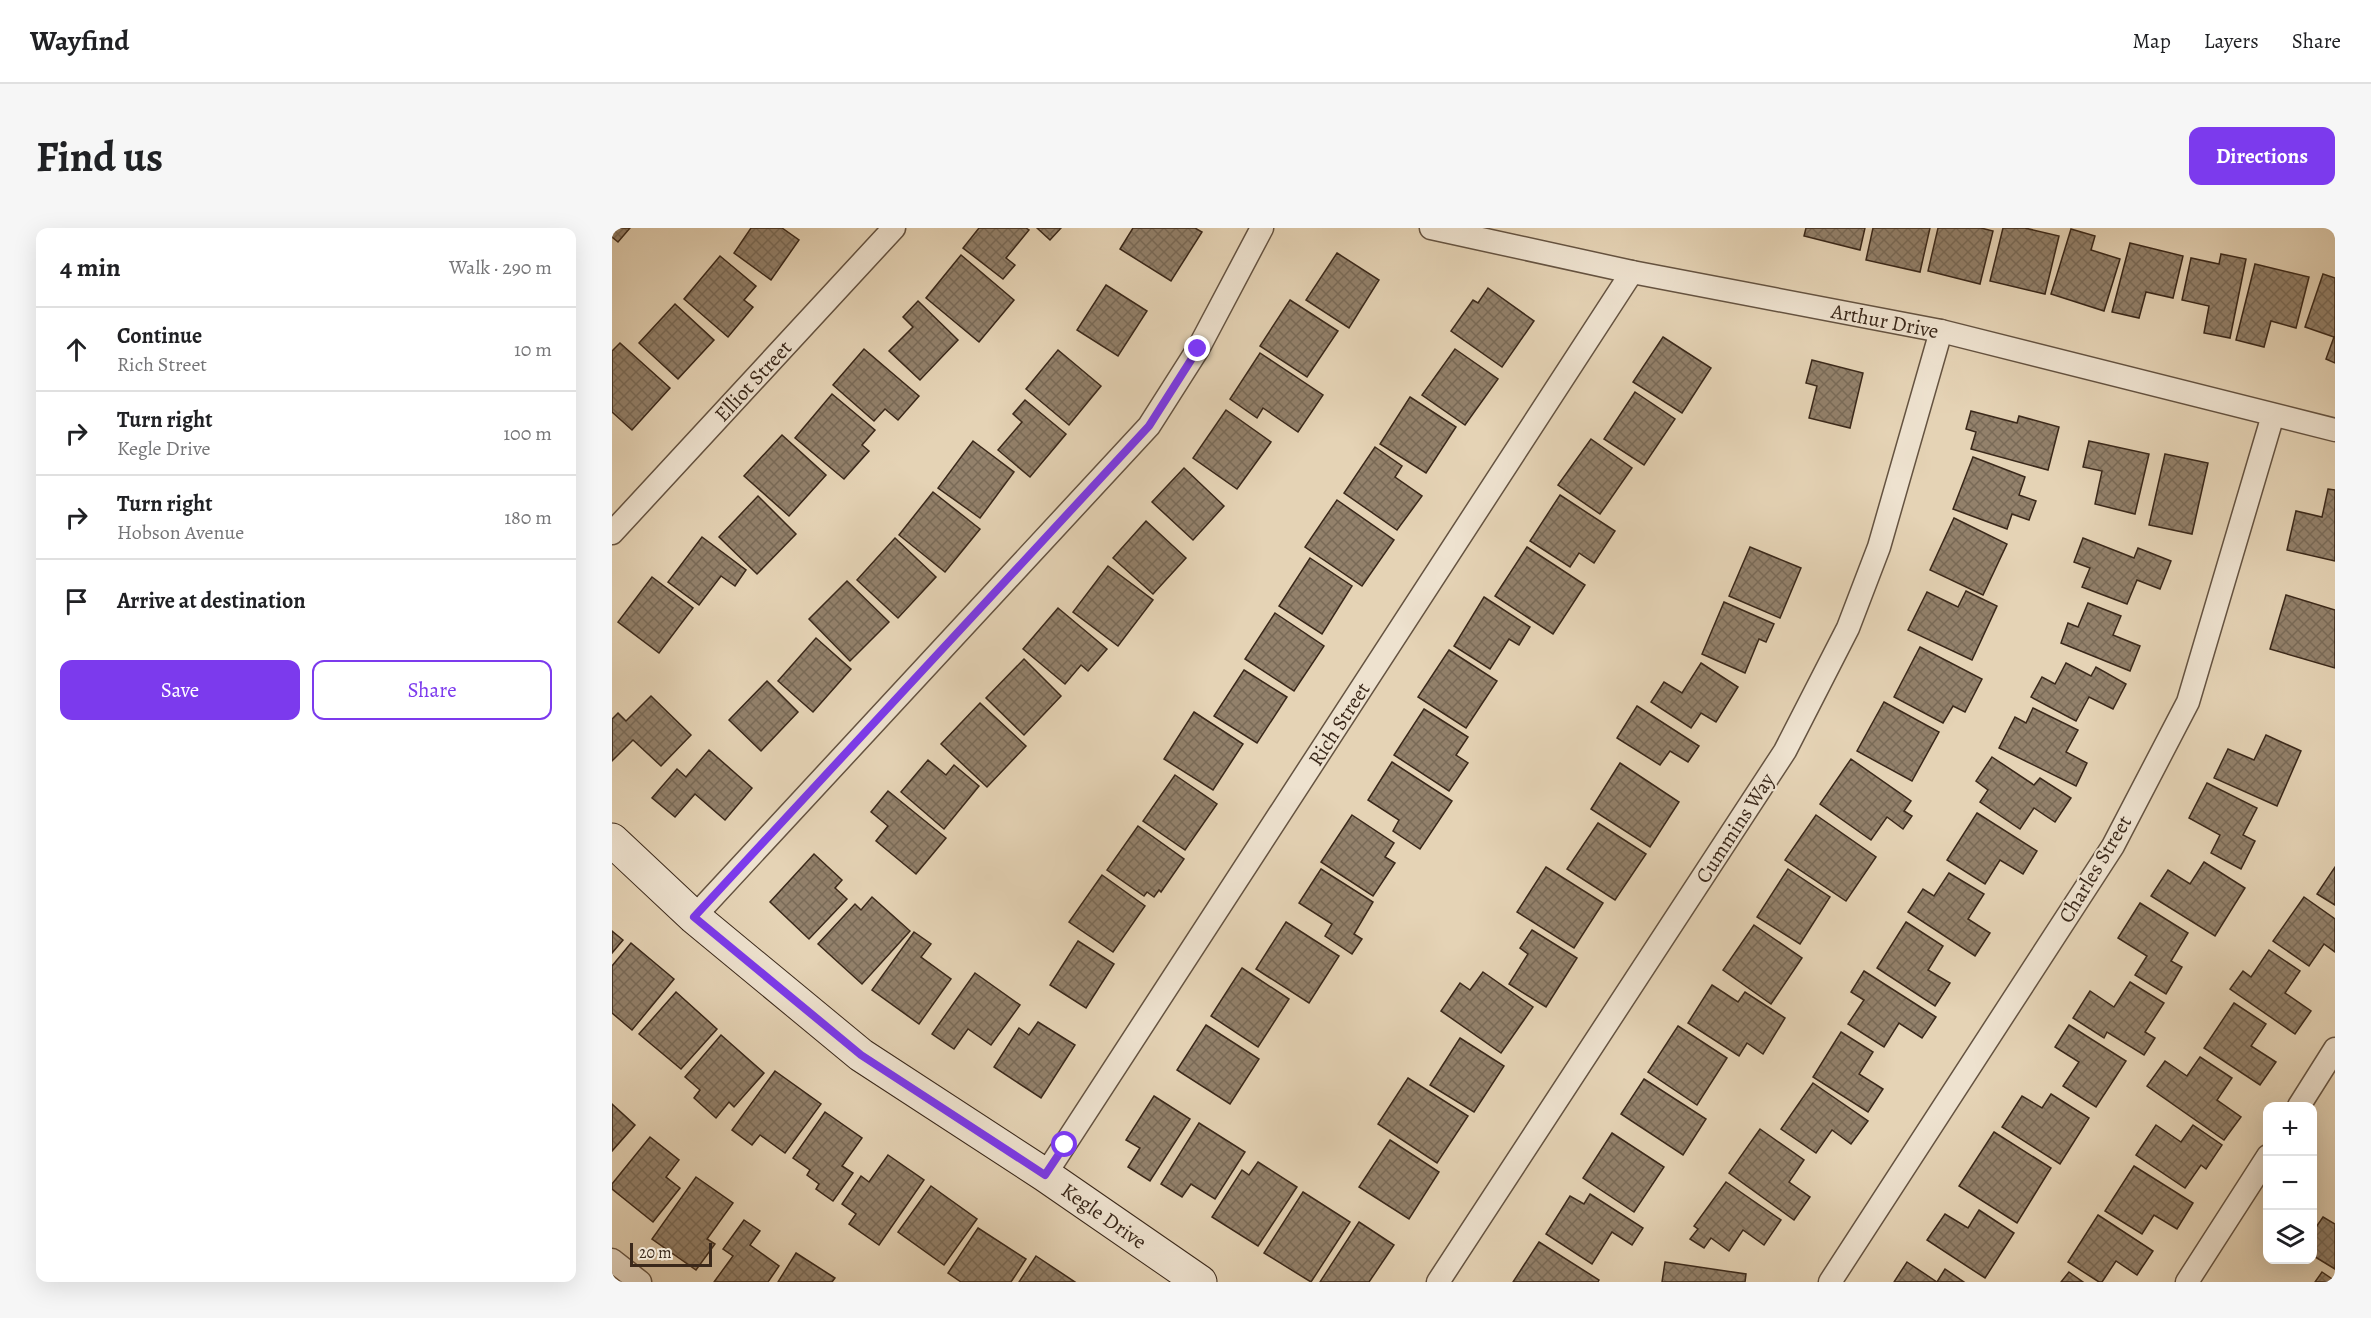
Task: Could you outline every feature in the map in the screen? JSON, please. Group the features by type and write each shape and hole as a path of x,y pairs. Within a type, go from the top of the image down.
{"street":[{"name":"Elliot Street","path":"612,533 894,228"},
{"path":"694,917 1149,426 1198,349 1262,228"},
{"name":"Arthur Drive","path":"1431,228 1632,272 1941,331 2335,430"},
{"name":"Rich Street","path":"1045,1175 1632,272"},
{"name":"Cummins Way","path":"1438,1282 1785,751 1848,628 1879,548 1941,331"},
{"name":"Charles Street","path":"1830,1282 2112,846 2188,702 2273,415"},
{"name":"Kegle Drive","path":"612,840 694,917 861,1055 1045,1175 1200,1282"},
{"path":"2302,1102 2335,1049"},
{"path":"2187,1282 2263,1164"},
{"path":"612,1260 640,1282"}],"building":[{"path":"612,228 630,228 618,242 612,237"},
{"path":"751,228 782,228 799,240 771,280 734,253"},
{"path":"979,228 1026,228 1029,230 1006,258 1015,265 1003,279 963,248"},
{"path":"1037,228 1061,228 1050,240"},
{"path":"1133,228 1195,228 1202,232 1171,281 1120,249"},
{"path":"1806,228 1865,228 1860,250 1804,236"},
{"path":"1873,228 1930,228 1920,272 1866,260"},
{"path":"1938,228 1981,228 1993,231 1980,284 1928,271"},
{"path":"2003,228 2025,228 2059,236 2045,294 1990,281"},
{"path":"2071,229 2095,236 2091,250 2120,259 2104,311 2051,294"},
{"path":"2130,243 2183,256 2173,298 2146,292 2139,318 2112,312"},
{"path":"1337,253 1379,280 1349,328 1306,300"},
{"path":"2221,254 2246,259 2230,338 2204,333 2209,306 2182,300 2191,258 2219,264"},
{"path":"961,255 1014,300 979,342 926,298"},
{"path":"720,256 756,286 744,300 753,307 728,337 684,299"},
{"path":"2255,264 2309,277 2296,328 2271,321 2264,347 2236,340"},
{"path":"2323,274 2335,278 2335,363 2326,359 2334,337 2305,327"},
{"path":"1106,285 1147,311 1118,356 1077,330"},
{"path":"1488,288 1534,321 1502,367 1451,331 1473,300 1478,303"},
{"path":"1290,300 1338,331 1307,377 1260,346"},
{"path":"918,301 958,340 920,380 889,351 913,327 903,317"},
{"path":"675,304 714,340 678,379 639,343"},
{"path":"1663,337 1711,368 1682,413 1633,382"},
{"path":"620,343 670,388 632,430 612,412 612,351"},
{"path":"864,349 919,396 898,420 885,409 874,421 833,385"},
{"path":"1455,349 1498,379 1465,425 1422,395"},
{"path":"1058,350 1101,386 1069,425 1026,389"},
{"path":"1260,353 1323,395 1298,432 1263,408 1257,418 1230,399"},
{"path":"1812,360 1863,373 1850,428 1809,418 1817,386 1806,383"},
{"path":"1635,392 1675,419 1644,465 1604,439"},
{"path":"832,394 875,430 862,445 869,451 844,479 795,438"},
{"path":"1410,397 1456,427 1426,473 1380,444"},
{"path":"1025,400 1066,434 1030,477 998,450 1022,422 1013,414"},
{"path":"1226,410 1271,442 1237,489 1193,458"},
{"path":"1971,411 2017,423 2019,416 2059,427 2048,470 1971,449 1976,432 1966,429"},
{"path":"782,435 826,475 789,516 744,476"},
{"path":"1591,439 1632,468 1600,514 1558,485"},
{"path":"973,441 1014,472 980,518 938,488"},
{"path":"2089,441 2149,454 2135,514 2095,504 2102,471 2083,467"},
{"path":"1375,447 1402,466 1395,477 1422,496 1397,530 1344,493"},
{"path":"2165,454 2208,463 2192,534 2149,525"},
{"path":"1973,457 2025,477 2019,495 2036,501 2029,520 2012,514 2007,529 1953,509"},
{"path":"1184,468 1224,506 1193,540 1152,502"},
{"path":"2328,489 2335,490 2335,561 2287,550 2296,511 2322,517"},
{"path":"933,492 980,529 945,572 899,535"},
{"path":"1560,495 1615,531 1594,563 1579,553 1570,567 1530,541"},
{"path":"758,496 796,534 757,574 719,537"},
{"path":"1337,500 1394,540 1362,586 1305,547"},
{"path":"1954,518 2007,544 1983,595 1930,570"},
{"path":"1146,521 1186,558 1153,594 1113,558"},
{"path":"702,537 746,570 735,586 721,576 699,605 668,582"},
{"path":"895,538 936,577 898,618 857,580"},
{"path":"2083,538 2134,558 2138,548 2171,561 2160,589 2137,580 2127,604 2082,587 2090,568 2074,562"},
{"path":"1527,547 1585,585 1553,634 1495,596"},
{"path":"1750,547 1801,568 1780,618 1729,596"},
{"path":"1310,558 1352,586 1322,634 1279,606"},
{"path":"1108,566 1153,600 1118,646 1073,612"},
{"path":"652,577 693,608 659,653 618,622"},
{"path":"847,581 889,622 850,661 809,619"},
{"path":"1966,591 1997,606 1972,660 1908,630 1927,592 1958,607"},
{"path":"2286,595 2335,610 2335,668 2270,649"},
{"path":"1484,597 1530,627 1519,645 1509,639 1490,669 1454,646"},
{"path":"1724,602 1774,624 1766,642 1759,639 1745,673 1702,654"},
{"path":"2088,603 2121,616 2113,635 2140,646 2130,671 2061,643 2068,623 2078,627"},
{"path":"1058,608 1107,649 1088,671 1081,665 1065,684 1023,649"},
{"path":"1275,613 1324,646 1294,691 1245,659"},
{"path":"816,638 851,669 813,712 778,681"},
{"path":"1920,647 1982,679 1965,712 1953,706 1943,723 1894,697"},
{"path":"1449,650 1497,681 1466,728 1418,697"},
{"path":"1024,659 1061,696 1024,735 986,698"},
{"path":"1701,663 1738,687 1716,722 1701,713 1691,728 1651,702 1664,682 1682,693"},
{"path":"2066,663 2091,676 2096,667 2126,684 2113,709 2089,697 2076,721 2031,697 2042,677 2055,684"},
{"path":"1244,670 1287,697 1257,743 1214,716"},
{"path":"767,681 798,712 761,751 729,720"},
{"path":"651,696 691,735 661,766 633,740 612,761 612,719 618,713 626,721"},
{"path":"1884,702 1939,732 1912,781 1857,751"},
{"path":"980,703 1026,746 987,787 941,744"},
{"path":"1637,706 1699,746 1688,762 1670,751 1660,765 1617,738"},
{"path":"2033,708 2078,730 2066,752 2087,763 2076,786 1999,748 2015,717 2026,723"},
{"path":"1424,709 1468,737 1456,755 1468,763 1449,791 1394,755"},
{"path":"1194,712 1243,744 1213,790 1164,759"},
{"path":"2266,735 2301,751 2277,806 2214,778 2228,749 2254,760"},
{"path":"709,750 752,788 725,820 695,794 675,817 652,798 677,769 686,777"},
{"path":"1992,757 2034,785 2040,778 2071,798 2055,822 2034,808 2020,829 1980,802 1988,790 1976,781"},
{"path":"1851,759 1911,801 1904,811 1912,816 1903,829 1887,817 1871,840 1820,804"},
{"path":"928,760 946,775 954,765 979,786 944,829 901,792"},
{"path":"1392,762 1452,801 1420,849 1393,831 1399,820 1368,800"},
{"path":"1620,763 1679,802 1650,847 1591,809"},
{"path":"1175,775 1217,804 1185,850 1143,821"},
{"path":"2207,783 2257,808 2243,835 2255,841 2241,869 2211,853 2220,835 2189,818"},
{"path":"888,791 946,838 916,874 876,841 888,826 871,812"},
{"path":"1977,813 2037,851 2023,874 2000,860 1985,884 1947,860"},
{"path":"1352,815 1394,843 1385,857 1395,863 1373,896 1321,862"},
{"path":"1816,815 1876,857 1846,901 1785,860"},
{"path":"1598,823 1646,854 1615,900 1567,869"},
{"path":"1138,826 1184,859 1161,892 1159,890 1154,897 1147,892 1144,896 1107,870"},
{"path":"814,854 842,880 835,888 847,899 809,939 770,902"},
{"path":"2204,862 2245,888 2215,936 2151,896 2168,870 2190,884"},
{"path":"1546,867 1603,903 1574,948 1517,912"},
{"path":"2335,867 2335,905 2317,894"},
{"path":"1321,869 1373,902 1354,934 1362,939 1352,954 1325,936 1332,924 1299,903"},
{"path":"1788,869 1830,897 1800,944 1757,917"},
{"path":"1949,873 1984,894 1968,919 1990,933 1975,956 1908,912 1923,889 1934,896"},
{"path":"1102,875 1145,906 1113,952 1069,922"},
{"path":"872,897 910,931 862,984 818,944 855,904 861,910"},
{"path":"2304,897 2335,919 2335,952 2324,944 2309,966 2273,941"},
{"path":"2140,903 2188,933 2171,961 2182,967 2166,994 2135,975 2147,956 2118,938"},
{"path":"1286,922 1339,956 1309,1003 1256,969"},
{"path":"1906,922 1943,946 1928,970 1950,983 1935,1006 1877,968"},
{"path":"1754,925 1802,958 1771,1004 1723,970"},
{"path":"1532,930 1577,958 1546,1007 1509,984 1528,954 1520,948"},
{"path":"612,931 623,940 612,953"},
{"path":"914,932 931,944 921,957 951,979 919,1024 872,990"},
{"path":"1078,941 1114,964 1086,1008 1050,985"},
{"path":"631,943 674,979 632,1030 612,1013 612,966"},
{"path":"2269,950 2300,971 2285,993 2311,1011 2295,1034 2230,989 2243,971 2251,977"},
{"path":"1242,968 1289,999 1258,1047 1211,1016"},
{"path":"1864,971 1936,1017 1922,1038 1899,1023 1884,1047 1848,1024 1864,1000 1851,992"},
{"path":"1483,972 1533,1007 1501,1053 1441,1011 1460,983 1470,990"},
{"path":"975,973 1020,1005 991,1045 968,1029 954,1049 932,1034"},
{"path":"2130,982 2164,1003 2145,1032 2155,1038 2144,1055 2107,1032 2104,1038 2073,1018 2090,991 2114,1007"},
{"path":"1712,985 1738,1002 1745,992 1785,1018 1763,1054 1747,1043 1739,1056 1688,1023"},
{"path":"676,992 717,1029 681,1069 639,1034"},
{"path":"2234,1003 2266,1024 2251,1046 2276,1062 2260,1085 2204,1048"},
{"path":"1038,1022 1075,1045 1041,1098 994,1067 1019,1028 1029,1035"},
{"path":"1206,1025 1259,1059 1230,1104 1177,1070"},
{"path":"2069,1025 2126,1061 2096,1107 2063,1086 2079,1062 2055,1047"},
{"path":"1678,1026 1727,1058 1697,1105 1648,1072"},
{"path":"1841,1032 1873,1052 1859,1074 1883,1089 1868,1112 1813,1077"},
{"path":"721,1035 764,1073 734,1107 729,1102 716,1118 694,1098 700,1090 685,1077"},
{"path":"1460,1038 1504,1066 1474,1112 1430,1085"},
{"path":"2200,1057 2232,1078 2217,1100 2241,1117 2224,1140 2147,1086 2165,1061 2187,1076"},
{"path":"775,1071 821,1104 785,1153 760,1135 752,1145 732,1130"},
{"path":"1408,1078 1468,1116 1437,1163 1378,1124"},
{"path":"1644,1079 1706,1119 1683,1155 1621,1114"},
{"path":"1813,1083 1868,1121 1851,1144 1832,1130 1816,1153 1781,1129"},
{"path":"2051,1094 2089,1118 2060,1164 2002,1127 2022,1096 2042,1108"},
{"path":"1154,1096 1190,1119 1150,1181 1128,1167 1140,1148 1126,1140"},
{"path":"612,1104 635,1125 612,1151"},
{"path":"825,1112 862,1138 842,1166 853,1173 833,1201 816,1189 819,1184 807,1175 810,1170 793,1158"},
{"path":"1199,1123 1245,1152 1215,1199 1191,1184 1182,1197 1161,1184"},
{"path":"2156,1125 2181,1142 2193,1125 2222,1145 2206,1169 2201,1165 2185,1188 2136,1155"},
{"path":"1760,1129 1804,1160 1789,1182 1810,1197 1794,1220 1729,1173"},
{"path":"1994,1132 2051,1168 2017,1223 1959,1186"},
{"path":"1612,1133 1664,1167 1634,1212 1583,1178"},
{"path":"650,1137 679,1160 666,1177 680,1188 653,1222 612,1189 612,1184"},
{"path":"1390,1140 1439,1172 1409,1219 1359,1187"},
{"path":"888,1155 924,1180 879,1245 849,1224 856,1214 842,1204 861,1176 869,1182"},
{"path":"1258,1162 1297,1187 1258,1246 1212,1217 1242,1170 1249,1175"},
{"path":"2134,1166 2193,1203 2177,1229 2154,1215 2142,1234 2105,1211"},
{"path":"696,1177 733,1203 707,1239 715,1244 696,1270 652,1239"},
{"path":"1726,1182 1781,1220 1764,1245 1743,1230 1729,1251 1711,1238 1704,1248 1690,1239 1698,1229 1694,1226"},
{"path":"931,1186 977,1219 944,1265 898,1232"},
{"path":"1303,1192 1350,1222 1311,1282 1264,1253"},
{"path":"1590,1194 1643,1228 1632,1245 1612,1232 1592,1264 1546,1234 1570,1196 1584,1204"},
{"path":"1979,1210 2014,1233 1985,1278 1927,1240 1945,1214 1968,1228"},
{"path":"2098,1215 2153,1251 2137,1275 2116,1261 2102,1282 2099,1282 2068,1262"},
{"path":"2323,1217 2335,1224 2335,1269 2317,1258 2317,1226"},
{"path":"744,1220 760,1231 750,1245 779,1266 768,1282 714,1282 733,1256 723,1249"},
{"path":"1359,1222 1394,1245 1369,1282 1320,1282"},
{"path":"978,1228 1026,1259 1011,1282 961,1282 948,1273"},
{"path":"1539,1242 1599,1280 1598,1282 1513,1282"},
{"path":"796,1253 835,1278 832,1282 778,1282"},
{"path":"1036,1256 1075,1282 1019,1282"},
{"path":"1665,1262 1746,1274 1745,1282 1662,1282"},
{"path":"1907,1262 1937,1282 1894,1282"},
{"path":"1945,1269 1964,1282 1937,1282"},
{"path":"2069,1272 2083,1282 2061,1282"},
{"path":"2322,1272 2335,1281 2335,1282 2315,1282"}],"route":[{"path":"1065,1145 1045,1175 861,1055 694,917 1149,426 1198,349"}]}
